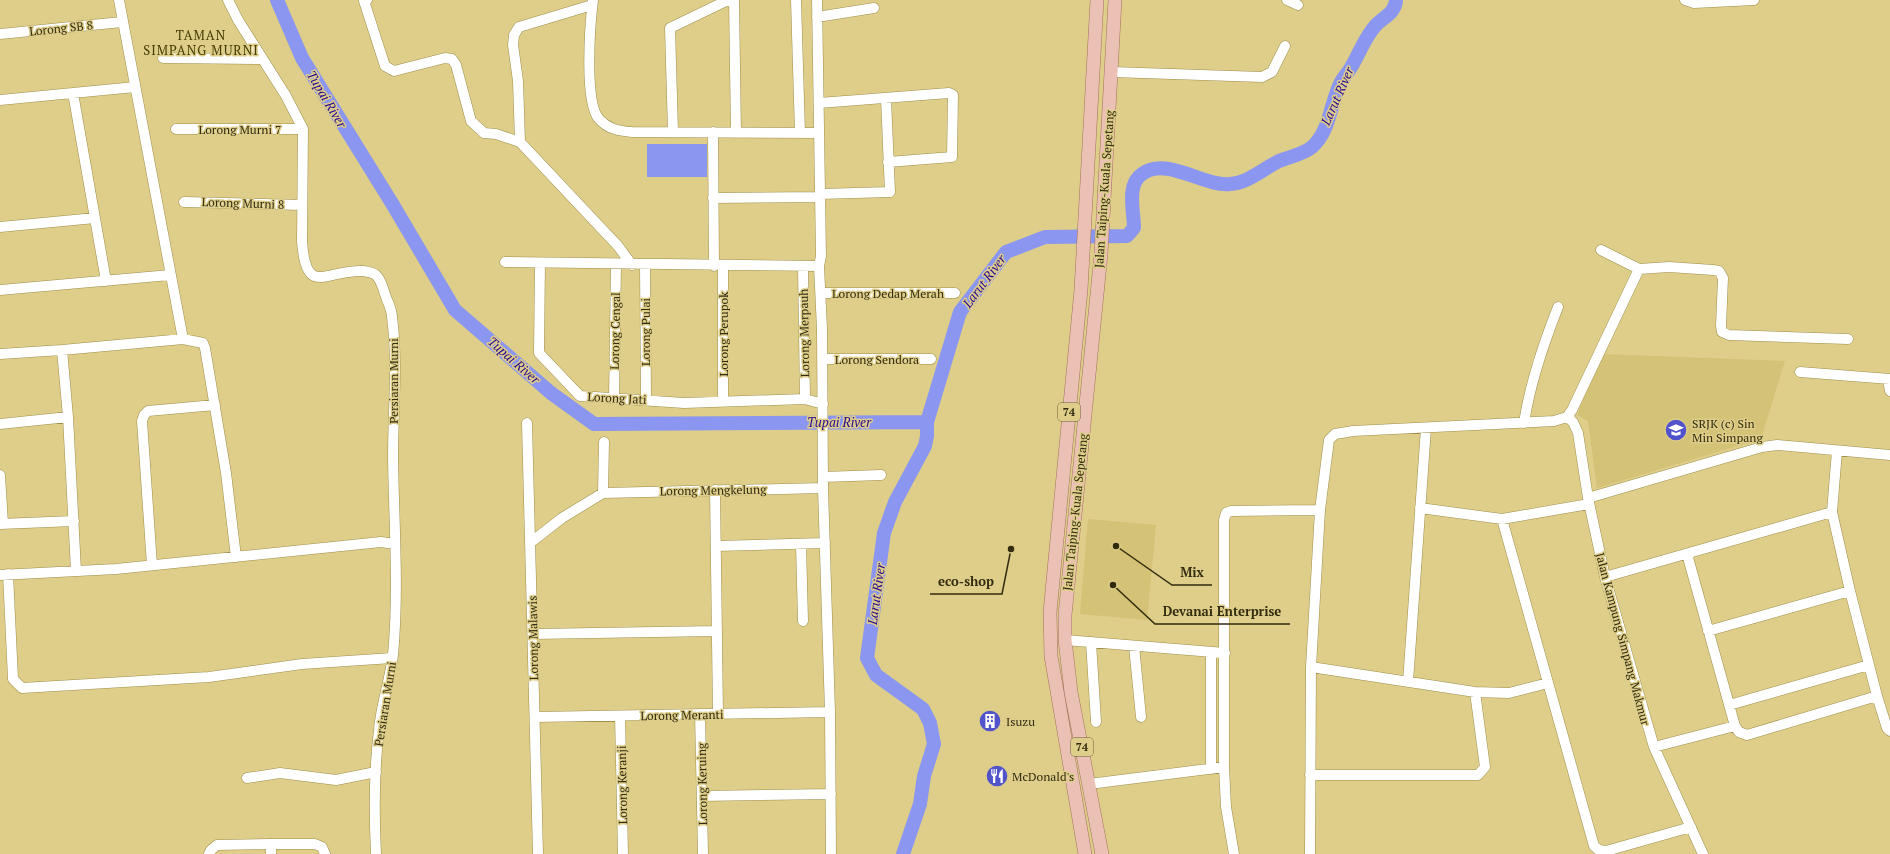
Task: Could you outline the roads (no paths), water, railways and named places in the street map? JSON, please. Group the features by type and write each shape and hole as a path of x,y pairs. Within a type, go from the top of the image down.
{"main road":[{"name":"Jalan Taiping-Kuala Sepetang","path":"1085,854 1049,641 1053,570 1084,254 1097,0"},
{"name":"Jalan Taiping-Kuala Sepetang","path":"1102,854 1071,692 1065,640 1066,604 1101,254 1115,0"}],"street":[{"path":"119,0 183,338"},
{"name":"Persiaran Murni","path":"228,0 261,58 286,96 303,129 303,260 308,272 314,277 358,271 371,272 377,276 381,283 392,315 394,356 393,457 396,610 392,658 379,729 376,772 376,854"},
{"path":"367,0 364,1 385,66 394,71 445,58 452,59 456,65 471,121 484,133 496,134 520,142 618,246 632,264"},
{"path":"673,132 670,28 728,0"},
{"path":"734,0 736,133"},
{"path":"796,0 800,133"},
{"path":"817,0 821,256 819,266 821,293 823,488 830,712 831,854"},
{"path":"1287,0 1298,5"},
{"path":"1685,0 1694,3 1754,0"},
{"path":"520,142 518,81 513,45 514,35 519,27 592,2 591,102 598,118 606,126 617,130 632,132 819,133"},
{"path":"817,17 874,8"},
{"name":"Lorong SB 8","path":"0,34 122,22"},
{"path":"1112,72 1262,77 1272,72 1285,46"},
{"path":"163,58 261,58"},
{"path":"0,100 135,87"},
{"path":"73,93 106,281"},
{"path":"819,103 949,93 953,95 952,157 888,162"},
{"path":"713,198 820,196 890,192 886,99"},
{"name":"Lorong Murni 7","path":"176,129 303,129"},
{"name":"Lorong Perupok","path":"713,132 713,198 718,266 723,402"},
{"name":"Lorong Murni 8","path":"184,202 302,205"},
{"path":"0,226 95,218"},
{"path":"1601,250 1639,268 1668,267 1713,270 1718,272 1723,278 1720,326 1722,332 1729,335 1848,339"},
{"path":"505,262 718,266 819,266"},
{"name":"Lorong Jati","path":"540,263 539,353 580,396 684,402 805,399 823,409"},
{"name":"Lorong Cengal","path":"614,398 616,264"},
{"name":"Lorong Pulai","path":"645,265 646,400"},
{"name":"Lorong Merpauh","path":"802,266 805,399"},
{"path":"1310,854 1311,667 1320,510 1328,446 1331,436 1353,431 1524,423 1554,421 1567,417 1572,410 1622,307 1639,268"},
{"path":"0,290 170,275"},
{"name":"Lorong Dedap Merah","path":"821,293 955,293"},
{"path":"1524,423 1528,396 1540,355 1558,307"},
{"path":"0,354 62,350 183,338 202,343 205,348 226,473 236,557"},
{"path":"62,350 68,417 76,571"},
{"name":"Lorong Sendora","path":"822,358 931,359"},
{"path":"1800,372 1889,379 1890,391"},
{"path":"152,565 142,421 144,415 148,411 215,405"},
{"path":"0,424 68,417"},
{"name":"Jalan Kampung Simpang Makmur","path":"1567,417 1573,422 1578,433 1588,501 1605,577 1654,747 1703,854"},
{"name":"Lorong Malawis","path":"527,422 538,854"},
{"path":"1408,682 1426,428"},
{"path":"530,542 562,518 603,493 604,442"},
{"path":"1420,508 1502,519 1588,501 1762,447 1790,445 1837,451 1890,455"},
{"path":"1837,451 1832,512 1877,696 1887,728 1890,731"},
{"path":"0,475 2,524 74,521"},
{"path":"823,477 881,475"},
{"name":"Lorong Mengkelung","path":"603,493 823,488"},
{"path":"715,490 718,714"},
{"path":"1234,854 1226,807 1224,767 1224,520 1226,513 1231,511 1320,510"},
{"path":"1605,577 1832,512"},
{"path":"1502,519 1594,846 1597,852 1606,851 1691,827"},
{"path":"392,658 302,664 209,677 22,688 13,679 4,575 152,565 381,542 395,544"},
{"path":"716,546 825,543"},
{"path":"801,544 803,621"},
{"path":"1687,554 1735,726 1739,732 1747,735 1877,696"},
{"path":"1708,631 1850,590"},
{"path":"533,634 717,631"},
{"path":"1065,640 1225,653"},
{"path":"1091,642 1096,722"},
{"path":"1134,646 1141,717"},
{"path":"1211,652 1211,769"},
{"path":"1729,705 1870,665"},
{"path":"1311,667 1475,692 1510,693 1548,683"},
{"path":"1310,775 1478,775 1485,767 1475,692"},
{"name":"Lorong Meranti","path":"535,717 830,712"},
{"name":"Lorong Keruing","path":"700,714 703,854"},
{"name":"Lorong Keranji","path":"620,716 623,854"},
{"path":"1654,747 1735,726"},
{"path":"1089,784 1224,767"},
{"path":"247,778 280,773 336,780 376,772"},
{"path":"702,796 831,794"},
{"path":"209,854 210,850 217,845 271,849 319,845 322,847 325,854"}],"water":[{"path":"647,144 707,144 707,177 647,177"}],"waterway":[{"name":"Tupai River","path":"277,0 302,58 393,205 455,310 551,393 594,424 927,422"},
{"name":"Larut River","path":"903,854 920,804 924,776 934,744 930,723 923,709 876,675 867,658 884,533 895,502 925,446 927,422 960,312 1006,252 1045,237 1127,236 1134,228 1132,199 1134,185 1142,174 1152,169 1163,168 1174,170 1220,184 1230,184 1243,181 1279,161 1301,153 1312,147 1323,133 1342,80 1349,71 1372,30 1392,11 1396,0"}],"place":[{"name":"SRJK (c) Sin Min Simpang","path":"1676,430"},
{"name":"Mix","path":"1116,546"},
{"name":"eco-shop","path":"1011,549"},
{"name":"Devanai Enterprise","path":"1113,585"},
{"name":"Isuzu","path":"990,721"},
{"name":"McDonald's","path":"997,776"}],"district":[{"name":"TAMAN SIMPANG MURNI","path":"201,42"}]}
